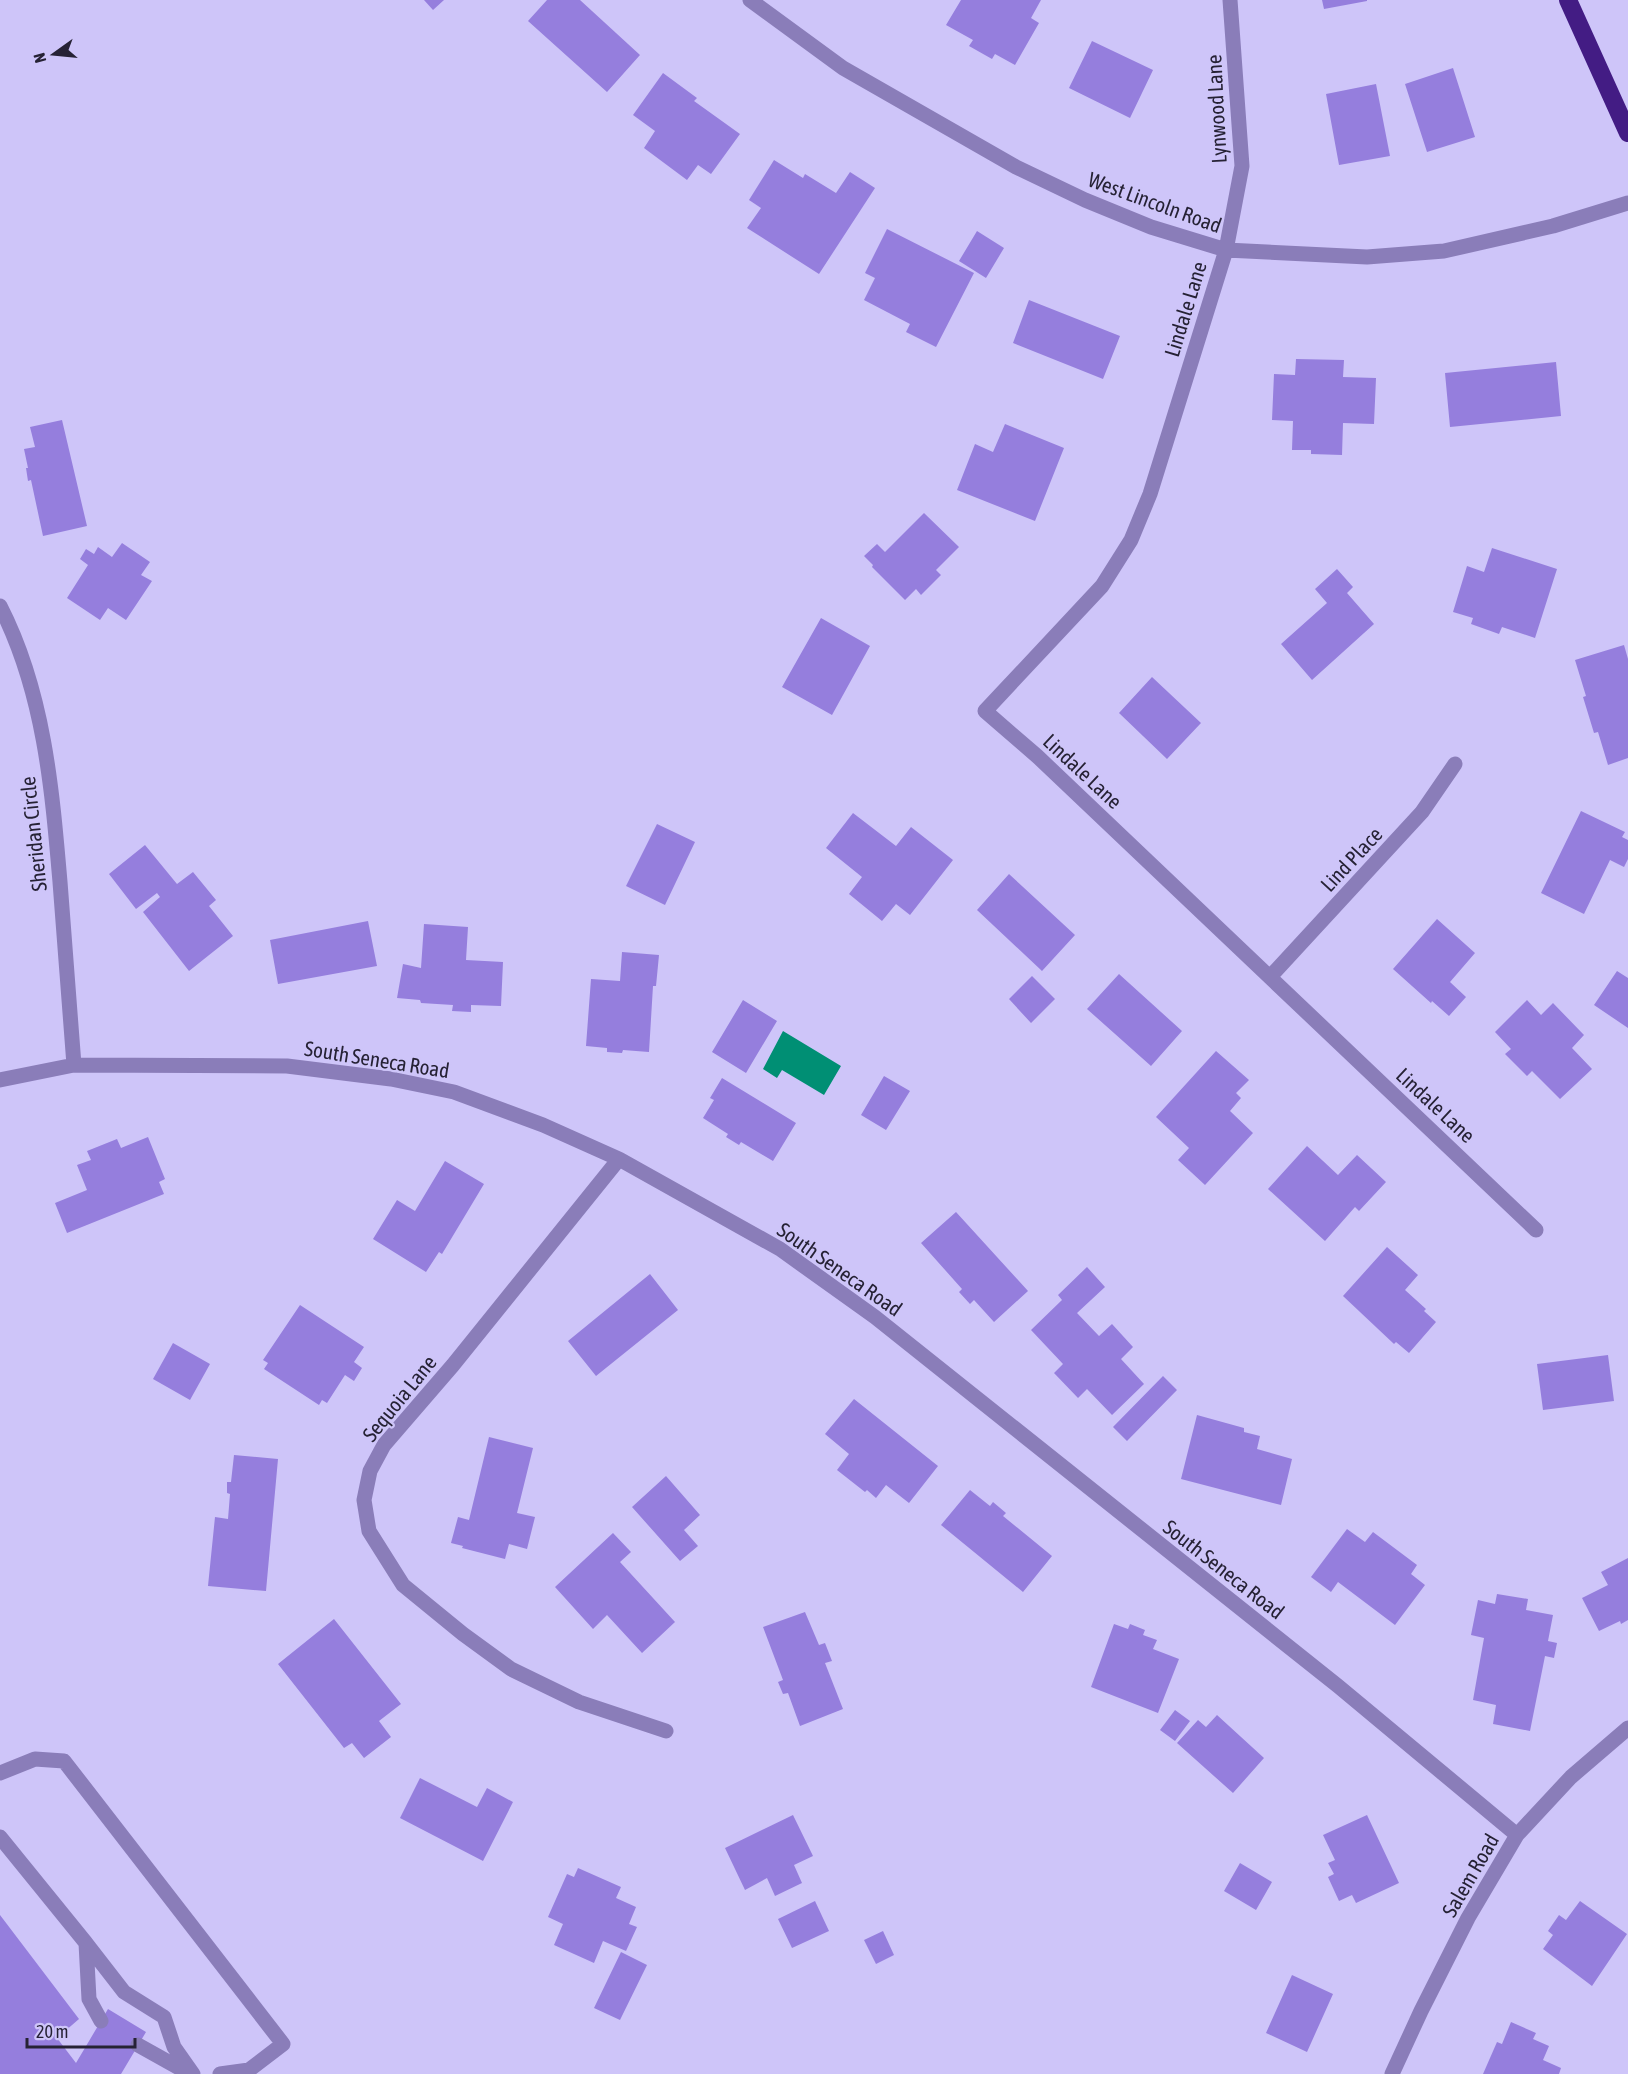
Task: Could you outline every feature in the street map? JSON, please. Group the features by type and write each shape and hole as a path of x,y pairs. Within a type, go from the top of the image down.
{"highway":[{"path":"1568,0 1628,134"}],"street":[{"name":"West Lincoln Road","path":"750,0 843,68 1016,167 1085,200 1151,226 1226,250 1367,257 1444,250 1553,226 1628,203"},
{"name":"Lynwood Lane","path":"1226,250 1242,166 1230,0"},
{"name":"Lindale Lane","path":"1226,250 1150,494 1131,540 1102,586 985,711 1037,756 1536,1230"},
{"name":"Sheridan Circle","path":"0,606 12,630 37,705 52,790 74,1065"},
{"name":"Lind Place","path":"1270,977 1422,812 1455,764"},
{"name":"South Seneca Road","path":"0,1080 74,1065 286,1066 391,1079 454,1092 543,1125 619,1159 780,1249 875,1317 1338,1686 1517,1835"},
{"name":"Sequoia Lane","path":"619,1159 453,1365 384,1445 370,1471 364,1500 369,1531 403,1585 463,1634 511,1669 579,1702 666,1731"},
{"name":"Salem Road","path":"1392,2074 1468,1918 1517,1835 1571,1778 1628,1728"},
{"path":"0,1773 34,1759 64,1761 283,2044 249,2070 220,2074"},
{"path":"0,1837 123,1992 164,2018 174,2047 191,2074"},
{"path":"86,1943 89,1999 101,2021"},
{"path":"138,2045 191,2074"}],"shaded area":[{"path":"783,1031 841,1066 824,1095 782,1070 777,1078 763,1069"}],"building":[{"path":"424,0 444,0 433,10"},
{"path":"547,0 580,0 640,55 607,92 528,21"},
{"path":"961,0 1041,0 1031,18 1039,23 1015,65 995,54 992,59 969,46 973,40 946,25"},
{"path":"1322,0 1367,0 1367,1 1324,9"},
{"path":"1092,41 1153,70 1130,118 1069,88"},
{"path":"1453,68 1475,137 1427,152 1405,84"},
{"path":"663,73 697,98 694,101 740,134 711,174 698,165 687,180 644,148 655,131 633,115"},
{"path":"1376,84 1390,156 1339,165 1326,94"},
{"path":"774,160 803,178 805,174 836,193 850,172 875,188 819,274 747,228 761,208 749,200"},
{"path":"887,229 974,273 936,347 906,332 910,324 864,300 875,278 865,273"},
{"path":"977,231 1004,248 986,278 959,261"},
{"path":"1029,300 1120,336 1103,379 1013,343"},
{"path":"1296,359 1344,360 1343,377 1376,378 1374,424 1343,423 1342,455 1311,454 1311,450 1292,450 1293,421 1272,420 1274,374 1295,375"},
{"path":"1556,362 1561,416 1450,427 1445,373"},
{"path":"62,420 87,526 43,536 31,480 28,481 24,449 35,447 30,427"},
{"path":"1005,424 1064,448 1035,521 957,490 975,444 993,452"},
{"path":"924,513 959,547 936,570 941,575 921,595 916,589 905,600 864,556 877,544 885,552"},
{"path":"122,543 150,562 141,575 152,581 126,620 108,608 100,620 67,598 88,565 80,559 86,549 94,554 98,547 112,557"},
{"path":"1492,548 1557,569 1535,638 1502,627 1499,634 1471,624 1473,618 1453,612 1467,566 1484,572"},
{"path":"1337,569 1353,587 1347,593 1374,624 1312,680 1281,644 1327,603 1315,589"},
{"path":"821,618 870,646 832,715 782,687"},
{"path":"1624,645 1628,659 1628,758 1608,765 1598,732 1594,733 1575,660"},
{"path":"1152,677 1201,723 1167,759 1119,713"},
{"path":"1581,811 1625,832 1622,837 1628,840 1628,859 1624,867 1610,860 1584,914 1541,893"},
{"path":"853,813 896,846 911,827 953,860 910,915 896,904 882,921 849,894 862,877 826,848"},
{"path":"657,824 695,842 665,905 626,886"},
{"path":"145,845 177,884 193,872 216,900 209,906 233,936 189,971 143,912 160,897 157,893 136,909 109,874"},
{"path":"1009,874 1075,935 1042,971 977,910"},
{"path":"1437,919 1475,953 1450,982 1466,997 1449,1016 1393,969"},
{"path":"368,921 377,966 278,984 270,940"},
{"path":"424,924 468,927 466,960 503,962 501,1006 471,1005 471,1012 452,1011 453,1005 421,1003 420,1000 397,998 403,964 421,968"},
{"path":"622,952 659,955 656,986 653,986 649,1052 623,1050 622,1053 607,1052 607,1048 586,1046 591,979 620,981"},
{"path":"1617,971 1628,978 1628,1028 1594,1005"},
{"path":"1119,974 1182,1031 1151,1066 1087,1009"},
{"path":"1032,976 1055,999 1031,1023 1009,999"},
{"path":"743,1000 777,1021 746,1073 712,1052"},
{"path":"1527,1000 1541,1015 1553,1003 1584,1035 1572,1048 1592,1069 1560,1099 1532,1071 1527,1076 1505,1054 1511,1049 1495,1032"},
{"path":"1216,1051 1249,1080 1236,1093 1241,1098 1230,1111 1253,1133 1205,1185 1178,1160 1189,1148 1156,1117"},
{"path":"884,1076 910,1091 886,1130 861,1115"},
{"path":"722,1078 796,1123 773,1161 741,1142 739,1145 726,1137 728,1134 703,1118 714,1100 710,1098"},
{"path":"148,1137 165,1179 159,1182 164,1194 67,1233 55,1203 87,1190 77,1165 91,1160 87,1151 117,1139 121,1148"},
{"path":"1307,1146 1338,1175 1357,1155 1386,1182 1359,1211 1355,1207 1325,1241 1268,1189"},
{"path":"445,1161 484,1184 442,1254 439,1252 426,1272 373,1239 397,1200 415,1211"},
{"path":"956,1212 1028,1291 994,1322 974,1300 970,1304 959,1292 962,1289 921,1243"},
{"path":"1387,1247 1418,1275 1405,1290 1426,1309 1424,1311 1436,1322 1409,1353 1396,1342 1394,1344 1343,1296"},
{"path":"1087,1267 1105,1287 1077,1313 1099,1336 1112,1324 1133,1347 1121,1359 1144,1384 1112,1415 1087,1389 1078,1398 1054,1373 1063,1364 1031,1330 1062,1300 1058,1295"},
{"path":"650,1274 678,1310 596,1376 568,1341"},
{"path":"300,1305 364,1347 354,1362 362,1368 354,1381 345,1375 327,1403 322,1400 319,1405 264,1369 268,1363 263,1360"},
{"path":"173,1343 210,1364 190,1400 153,1379"},
{"path":"1608,1355 1614,1401 1543,1410 1537,1364"},
{"path":"1163,1376 1177,1390 1127,1441 1113,1427"},
{"path":"854,1399 938,1466 909,1503 886,1485 876,1498 837,1470 849,1454 825,1434"},
{"path":"1197,1415 1244,1428 1244,1432 1260,1436 1257,1449 1292,1459 1281,1505 1181,1479"},
{"path":"489,1437 533,1448 517,1513 535,1517 527,1549 509,1544 505,1559 451,1543 458,1517 469,1520"},
{"path":"234,1455 278,1459 266,1591 208,1586 215,1517 228,1519 230,1494 227,1493 227,1482 231,1482"},
{"path":"666,1476 700,1515 684,1530 698,1546 680,1561 632,1507"},
{"path":"970,1490 990,1506 993,1502 1006,1513 1003,1516 1052,1556 1023,1592 941,1525"},
{"path":"1347,1529 1365,1542 1373,1532 1417,1565 1411,1574 1425,1585 1395,1625 1338,1582 1331,1592 1311,1577"},
{"path":"613,1533 631,1552 620,1562 675,1622 642,1653 607,1615 593,1629 555,1587"},
{"path":"1628,1558 1628,1620 1621,1624 1620,1621 1599,1631 1582,1598 1608,1585 1601,1572"},
{"path":"1497,1594 1528,1599 1526,1610 1553,1615 1548,1641 1557,1643 1554,1658 1545,1656 1530,1731 1493,1724 1496,1705 1473,1700 1484,1638 1471,1635 1478,1600 1495,1604"},
{"path":"805,1612 819,1645 825,1643 832,1661 825,1663 843,1709 800,1726 788,1693 783,1694 778,1682 783,1680 763,1627"},
{"path":"334,1619 401,1704 379,1721 391,1737 364,1758 352,1743 344,1748 278,1664"},
{"path":"1114,1624 1128,1629 1130,1624 1145,1630 1143,1635 1157,1640 1153,1649 1179,1659 1158,1713 1091,1687"},
{"path":"1175,1710 1190,1721 1175,1741 1160,1730"},
{"path":"1217,1715 1264,1758 1233,1793 1177,1743 1198,1720 1206,1727"},
{"path":"420,1778 477,1807 487,1788 513,1802 483,1861 400,1818"},
{"path":"793,1815 813,1856 794,1865 802,1883 775,1896 767,1878 745,1890 725,1848"},
{"path":"1367,1815 1399,1883 1356,1903 1352,1895 1339,1901 1328,1877 1334,1874 1328,1863 1335,1860 1323,1835"},
{"path":"1240,1863 1272,1882 1256,1910 1224,1891"},
{"path":"578,1868 621,1887 616,1898 636,1907 629,1924 637,1927 626,1951 603,1941 594,1963 554,1945 563,1924 548,1917 567,1874 574,1877"},
{"path":"815,1901 829,1931 792,1948 778,1919"},
{"path":"1580,1901 1627,1934 1592,1986 1543,1949 1553,1935 1548,1931 1559,1915 1566,1920"},
{"path":"0,1915 79,2019 57,2038 76,2063 108,2009 146,2032 121,2074 0,2074"},
{"path":"883,1931 894,1955 876,1964 864,1940"},
{"path":"621,1952 647,1965 620,2020 594,2008"},
{"path":"1292,1975 1333,1994 1307,2052 1266,2033"},
{"path":"1511,2022 1536,2033 1533,2039 1549,2046 1543,2060 1561,2068 1559,2074 1483,2074 1497,2042 1502,2044"}]}
